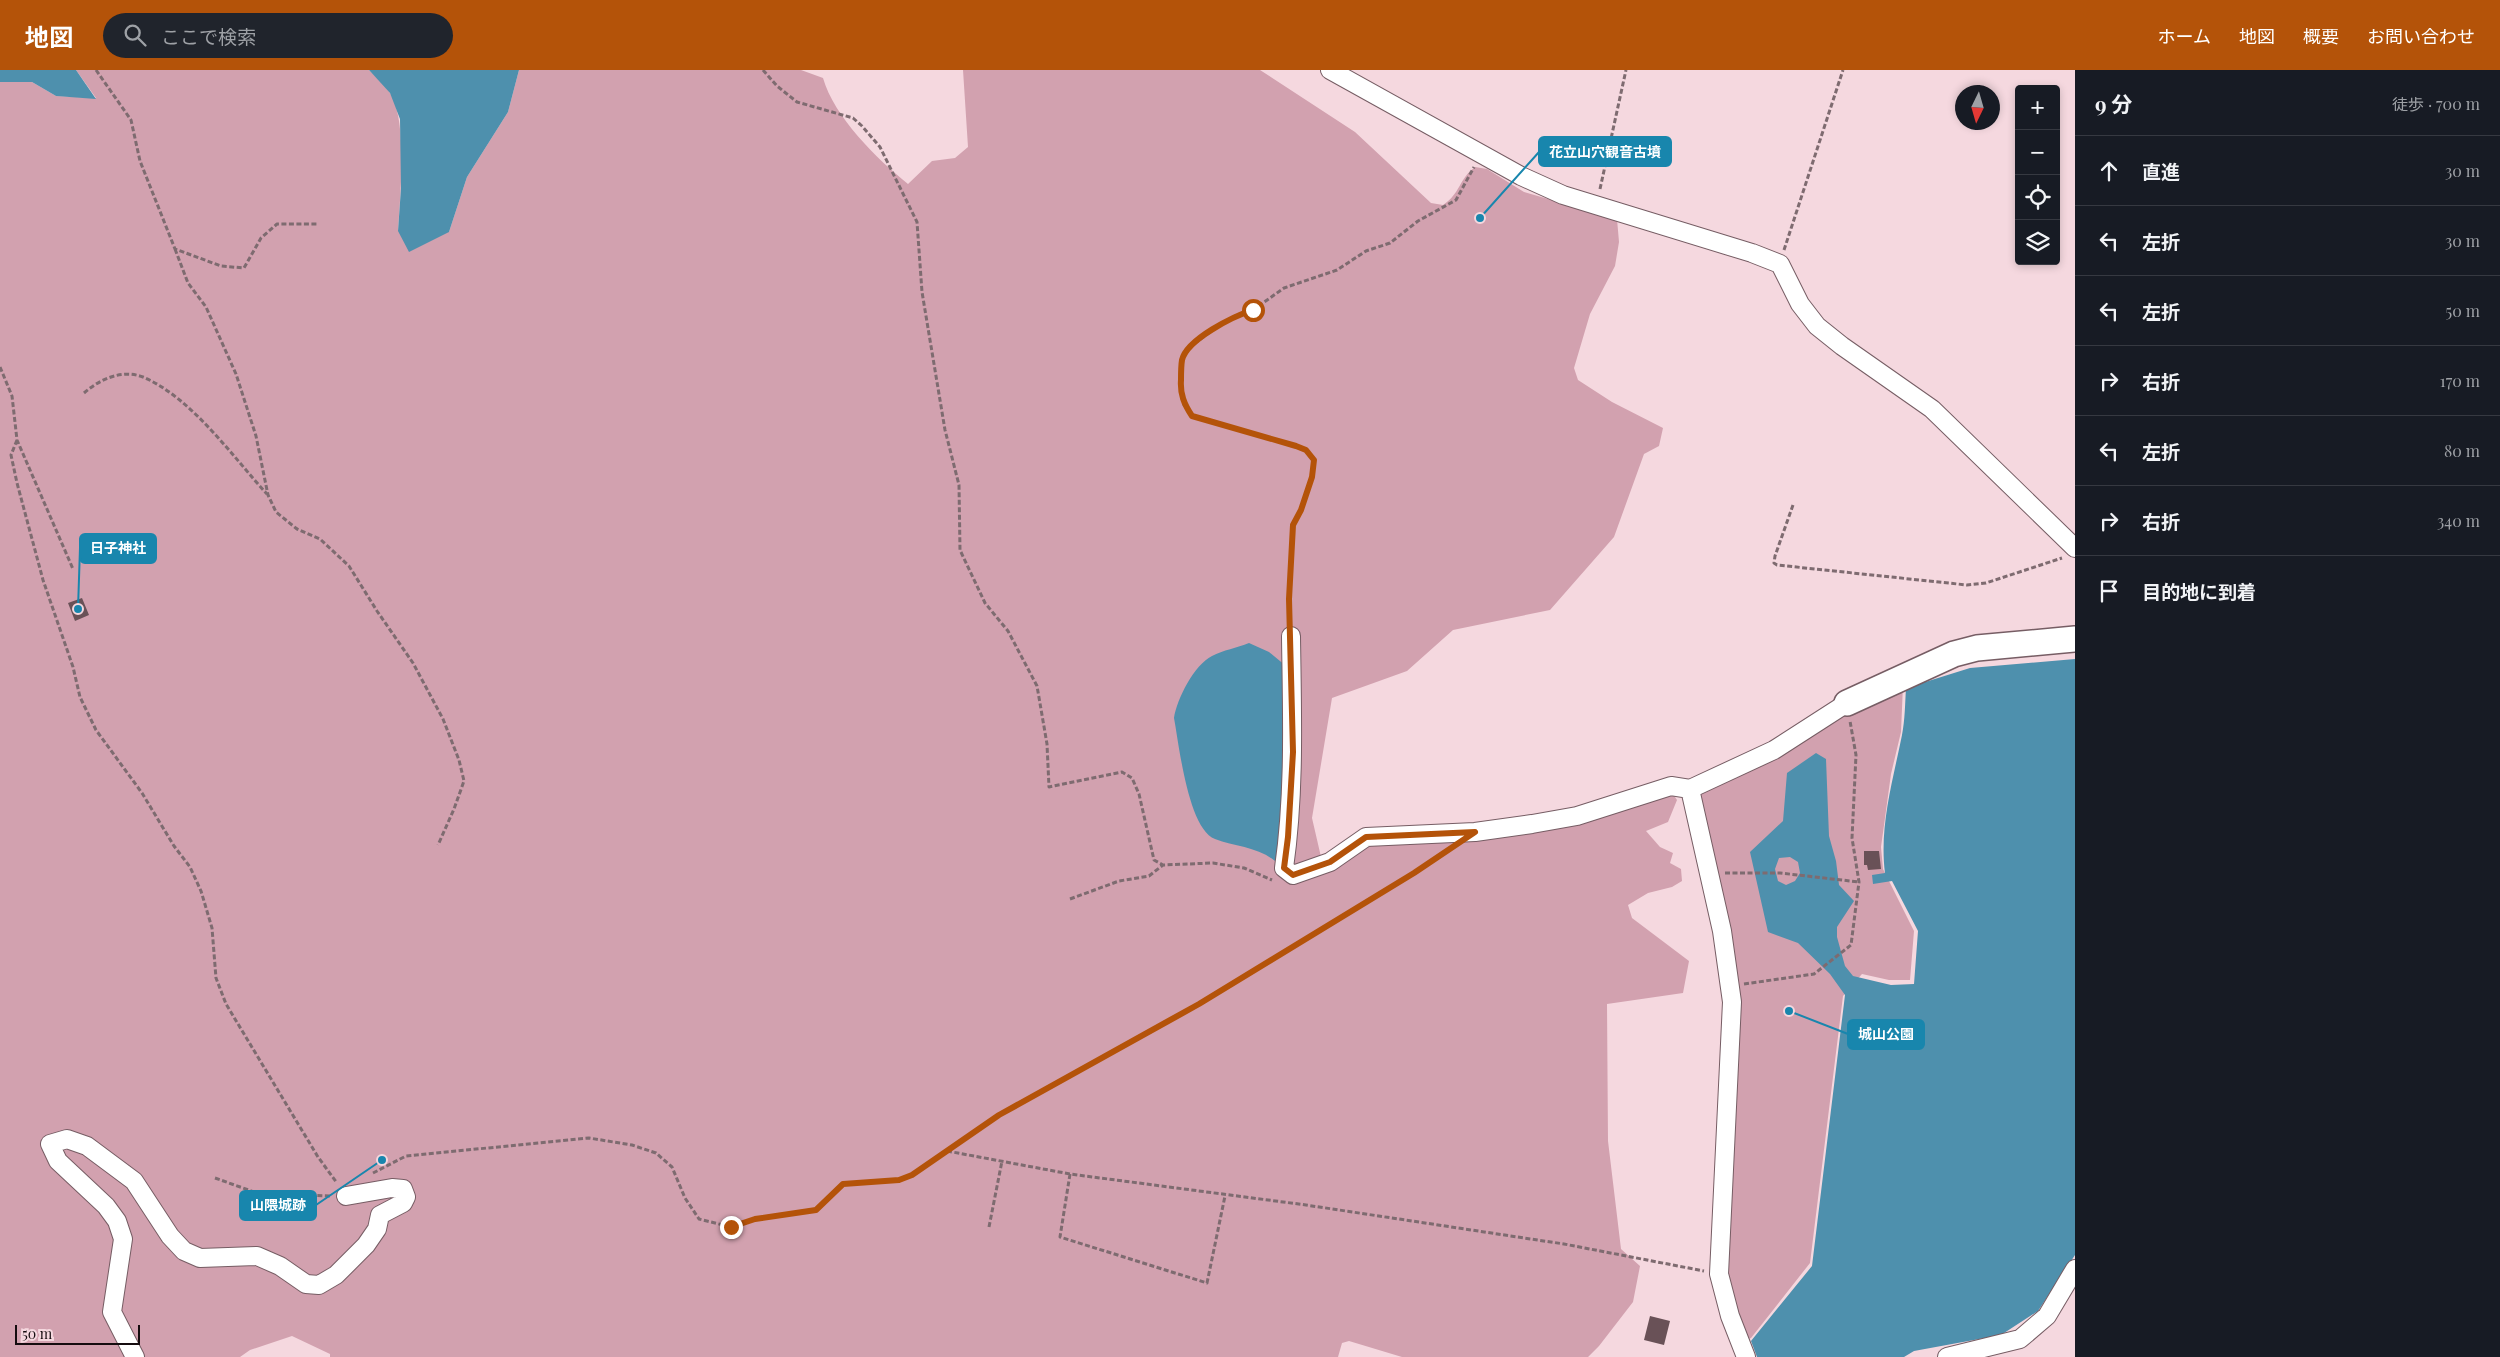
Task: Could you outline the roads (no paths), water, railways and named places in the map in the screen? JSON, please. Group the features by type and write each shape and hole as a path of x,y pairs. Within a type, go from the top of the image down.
{"street":[{"path":"1330,70 1521,176 1564,196 1752,252 1780,264 1800,304 1818,326 1842,346 1932,409 2071,552"},
{"path":"1291,636 1293,752 1288,837 1284,868 1293,875 1330,862 1366,837 1475,832 1577,816 1671,786 1690,788 1774,750 1847,703 1954,654 1986,647 2075,639"},
{"path":"1690,788 1722,931 1732,1002 1719,1274 1730,1316 1746,1357"},
{"path":"135,1357 112,1312 123,1239 117,1221 106,1206 58,1161 50,1144 67,1139 87,1146 134,1181 170,1236 184,1251 200,1258 257,1256 280,1266 306,1284 319,1285 336,1275 366,1245 377,1229 380,1215 403,1203 406,1197 403,1189 392,1188 346,1196"},
{"path":"1947,1357 2020,1339 2046,1316 2075,1269"}],"water":[{"path":"0,70 76,70 96,99 56,96 32,82 0,82"},
{"path":"369,70 519,70 508,112 467,177 449,232 409,252 398,231 401,188 400,119 390,93"},
{"path":"1249,643 1269,652 1286,666 1284,830 1278,864 1264,854 1215,839 1206,832 1198,820 1191,803 1174,718 1187,683 1205,660 1216,654"},
{"path":"2075,659 2075,1255 2038,1311 2001,1335 1914,1351 1904,1357 1757,1357 1751,1341 1812,1266 1845,995 1830,974 1798,943 1768,932 1750,852 1783,821 1787,773 1816,753 1826,759 1829,836 1836,861 1839,885 1854,901 1837,927 1837,937 1845,966 1853,976 1891,985 1914,984 1918,931 1892,881 1873,884 1872,875 1885,873 1885,821 1903,729 1906,688 1970,668","holes":["1790,857 1798,862 1800,873 1795,881 1786,885 1778,881 1775,869 1779,858"]}],"place":[{"name":"花立山穴観音古墳","path":"1480,218"},
{"name":"日子神社","path":"78,609"},
{"name":"城山公園","path":"1789,1011"},
{"name":"山隈城跡","path":"382,1160"}]}
